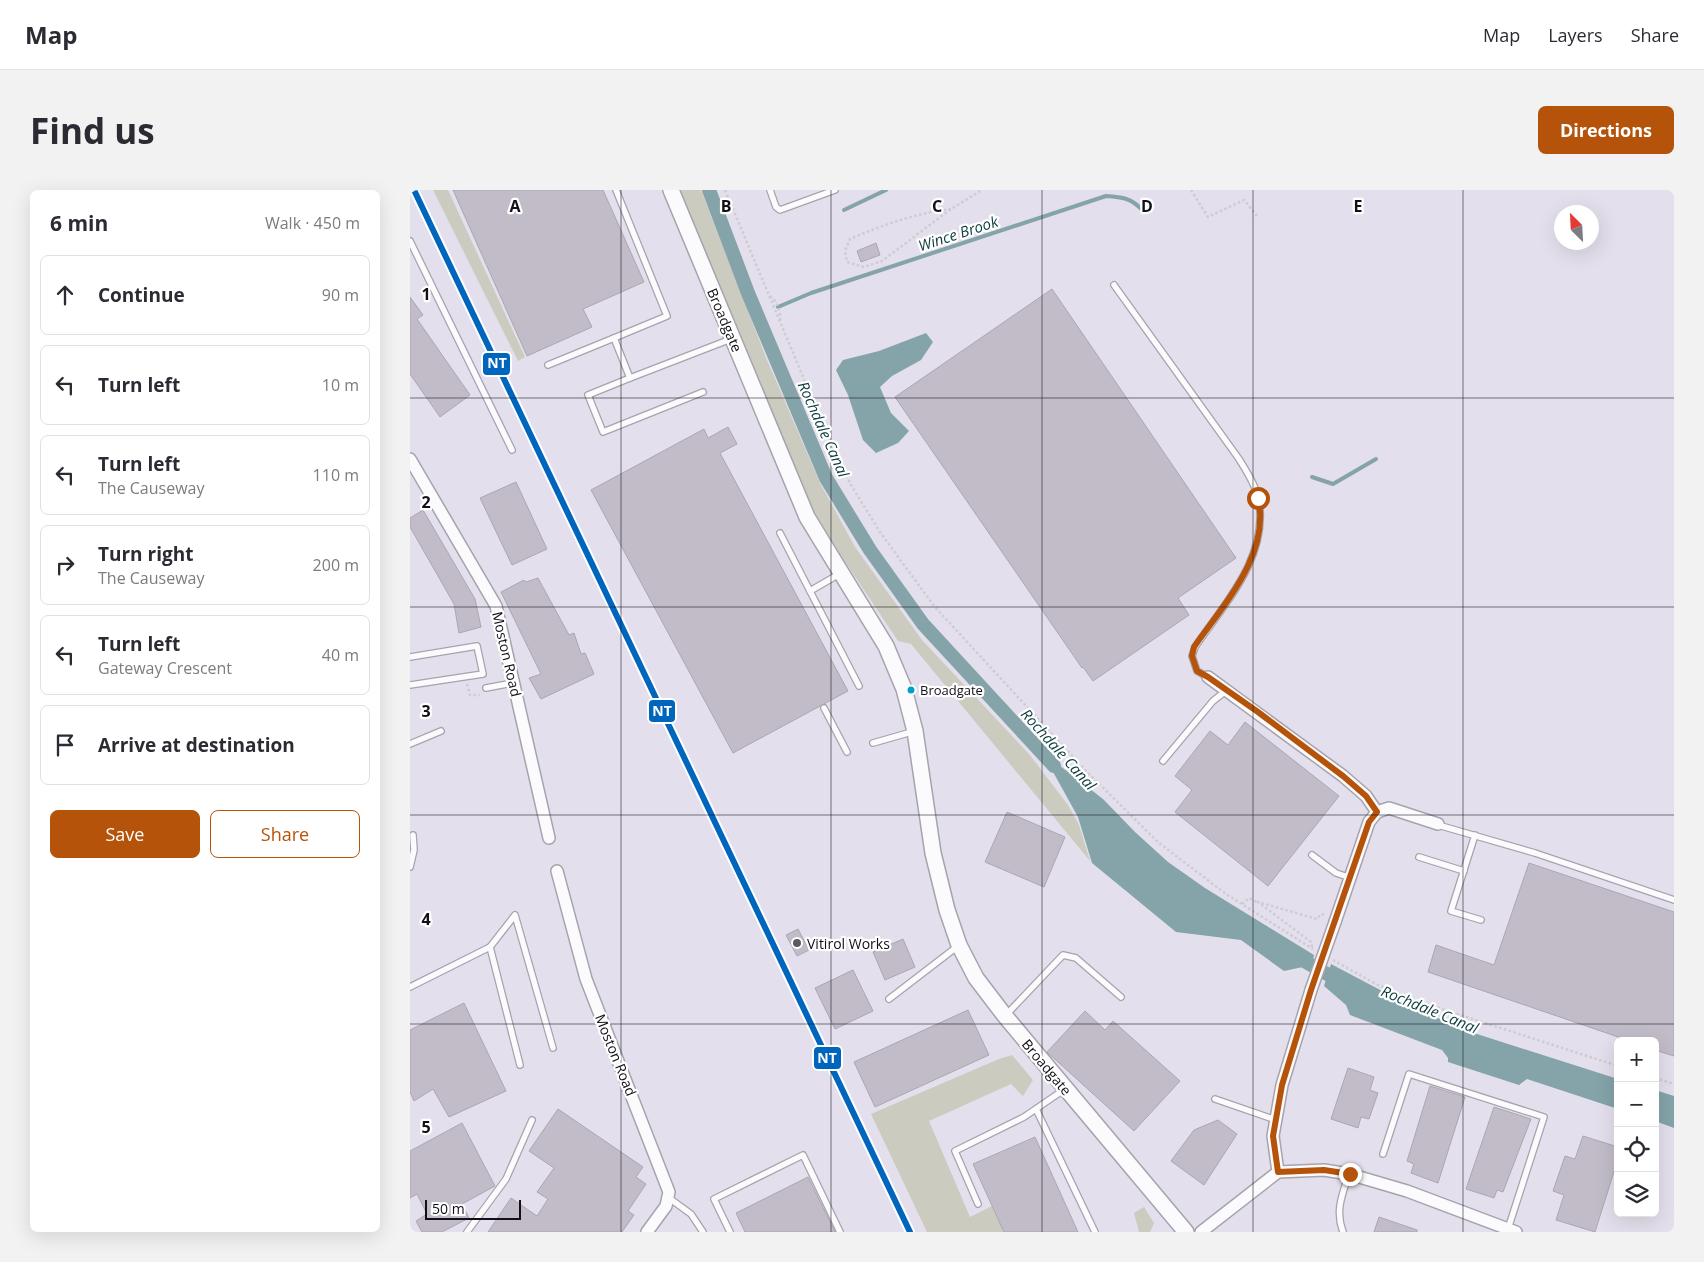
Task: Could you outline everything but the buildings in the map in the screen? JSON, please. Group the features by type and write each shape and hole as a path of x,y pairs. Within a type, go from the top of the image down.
{"street":[{"name":"Broadgate","path":"671,190 807,517 886,646 904,689 915,731 933,853 947,910 959,945 976,978 1005,1016 1186,1232"},
{"name":"Moston Road","path":"410,459 496,606 548,838"},
{"path":"1208,677 1343,776 1366,796 1377,812"},
{"path":"1278,1172 1273,1136 1282,1085 1311,990 1369,822 1377,812 1389,808 1438,824"},
{"name":"Moston Road","path":"557,871 586,979 663,1174 669,1198"},
{"path":"1201,1232 1278,1172 1324,1170 1350,1174 1407,1192 1512,1230"},
{"path":"647,1232 669,1198"}],"lane":[{"path":"548,365 667,316 616,190"},
{"path":"770,190 776,207 780,210 817,193 835,190"},
{"path":"410,241 512,450"},
{"path":"1114,285 1239,459 1252,482 1259,501 1256,550 1249,568 1194,647 1192,656 1197,671 1208,677"},
{"path":"614,338 630,378"},
{"path":"703,392 604,432 588,395 733,338"},
{"path":"780,533 859,686"},
{"path":"810,590 841,573"},
{"path":"410,657 477,646 483,674 410,685"},
{"path":"486,688 514,683"},
{"path":"1163,761 1213,701 1227,690"},
{"path":"824,708 846,752"},
{"path":"410,744 441,731"},
{"path":"873,743 915,731"},
{"path":"1438,824 1674,900"},
{"path":"410,867 414,850 413,835"},
{"path":"1475,835 1451,911 1481,920"},
{"path":"1312,856 1336,873 1350,878"},
{"path":"1419,857 1464,872"},
{"path":"410,987 490,946 514,915 553,1048"},
{"path":"888,999 959,945"},
{"path":"490,946 520,1065"},
{"path":"1005,1016 1063,955 1076,958 1120,997"},
{"path":"1383,1154 1409,1074 1544,1117 1512,1230"},
{"path":"978,1204 955,1151 1036,1109 1066,1089"},
{"path":"1215,1098 1276,1120"},
{"path":"1036,1109 1095,1232"},
{"path":"467,1232 506,1179 532,1120"},
{"path":"730,1232 714,1199 802,1156 840,1232"},
{"path":"1343,1232 1338,1219 1339,1203 1350,1174"},
{"path":"669,1198 691,1214 703,1232"}],"path":[{"path":"725,190 829,439 852,485 880,532 934,606 1087,772 1159,843 1226,894 1320,953"},
{"path":"951,209 930,212 886,224 850,239 845,250 847,262 864,267 882,261 951,209 982,190"},
{"path":"1191,190 1208,217 1244,200 1257,216"},
{"path":"769,295 775,299 781,315 780,321"},
{"path":"464,676 470,696 485,694 486,688"},
{"path":"1242,904 1249,898 1317,919 1321,914 1336,920"},
{"path":"1258,902 1311,942 1313,948"},
{"path":"1328,957 1376,984 1411,999 1614,1065"},
{"path":"1659,1079 1674,1084"}],"shaded area":[{"path":"433,190 448,190 525,357 518,361"},
{"path":"680,190 701,190 767,360 820,483 855,547 922,640 1029,754 1068,805 1079,825 1090,861 911,644 898,641 842,557 802,492"},
{"path":"926,333 933,342 921,360 892,376 880,387 891,413 909,431 898,443 876,453 863,440 848,395 836,370 843,360 879,351"},
{"path":"1042,752 1103,799 1168,862 1205,888 1314,955 1312,965 1284,971 1241,940 1176,932 1092,863 1078,817"},
{"path":"1331,964 1418,1010 1477,1034 1614,1078 1614,1108 1527,1079 1519,1085 1448,1062 1448,1058 1442,1050 1350,1015 1346,1005 1324,986"},
{"path":"1012,1055 1033,1080 1023,1096 1011,1084 929,1121 970,1217 992,1206 1004,1232 927,1232 871,1114"},
{"path":"1659,1091 1674,1096 1674,1128 1659,1122"},
{"path":"1144,1207 1154,1223 1150,1232 1139,1232 1134,1213"}],"waterway":[{"name":"Rochdale Canal","path":"709,190 748,293 826,478 870,550 923,624 1054,766"},
{"path":"844,210 886,190"},
{"name":"Wince Brook","path":"778,307 811,293 1106,196 1126,199 1135,203 1143,211"},
{"name":"Wince Brook","path":"1312,477 1333,484 1376,459"},
{"name":"Rochdale Canal","path":"1297,957 1343,983"}],"transit line":[{"name":"NT","path":"414,190 910,1232"}],"place":[{"name":"Broadgate","path":"911,690"},
{"name":"Vitirol Works","path":"797,943"}],"route":[{"path":"1258,498 1259,518 1256,550 1249,568 1194,647 1192,656 1197,671 1258,712 1343,776 1371,801 1377,812 1369,822 1311,990 1282,1085 1273,1136 1278,1172 1324,1170 1350,1174"}]}
